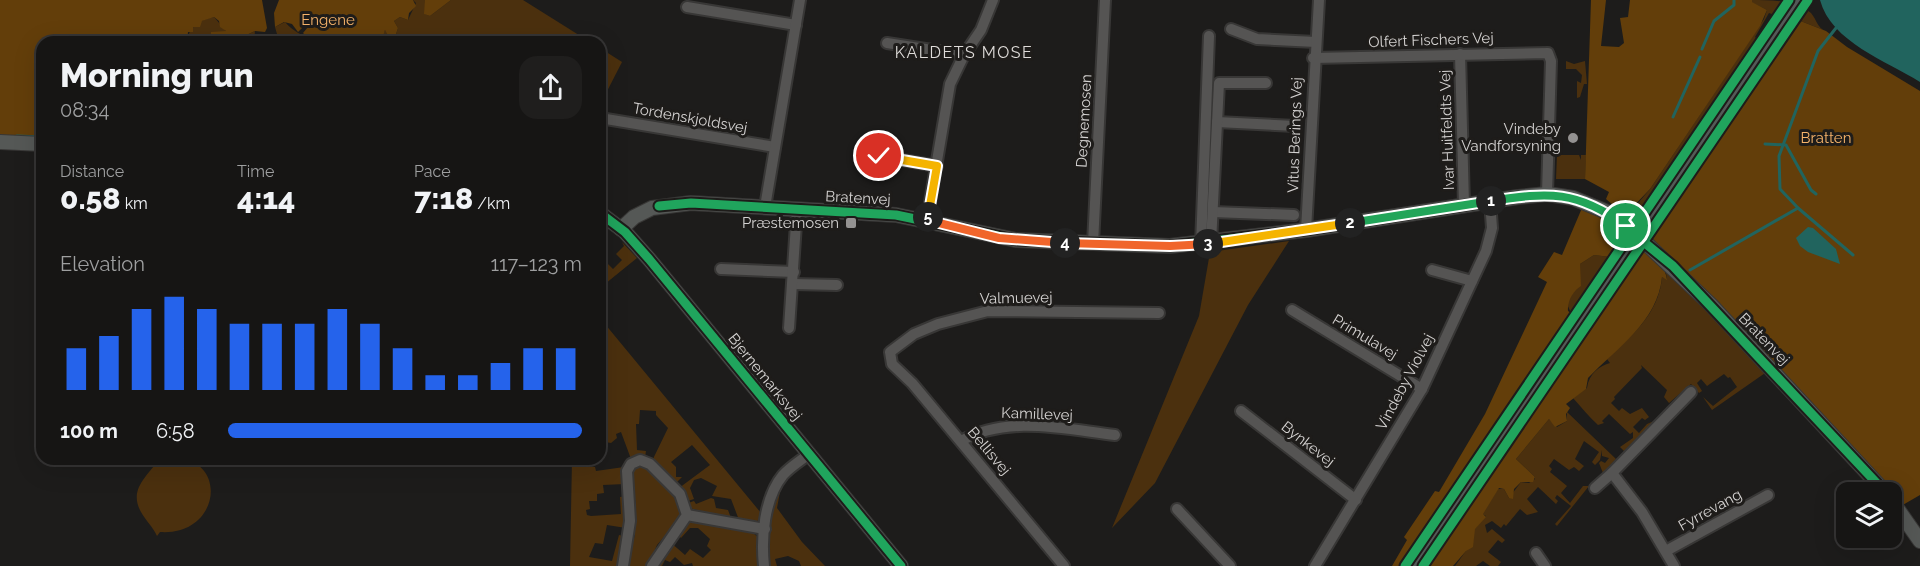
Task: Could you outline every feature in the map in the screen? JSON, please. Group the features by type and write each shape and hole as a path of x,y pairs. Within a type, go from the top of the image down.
{"main road":[{"path":"1414,566 1798,0"}],"street":[{"path":"765,207 800,0"},
{"path":"927,220 950,84 964,55 981,30 993,0"},
{"name":"Degnemosen","path":"1093,244 1105,0"},
{"name":"Vitus Berings Vej","path":"1306,230 1313,58 1319,0"},
{"path":"687,7 796,26"},
{"path":"1231,29 1257,39 1316,42"},
{"path":"1206,244 1209,36"},
{"path":"887,43 964,55"},
{"name":"Ivar Huitfeldts Vej","path":"1460,54 1464,205"},
{"name":"Olfert Fischers Vej","path":"1313,58 1549,54 1551,61 1548,194"},
{"path":"1206,244 1213,212 1219,83 1266,83"},
{"name":"Tordenskjoldsvej","path":"606,119 775,147"},
{"path":"1217,122 1295,126"},
{"path":"0,142 36,144"},
{"path":"879,156 937,166"},
{"name":"Bratenvej","path":"621,229 646,210 667,205 765,207 896,215 927,220 999,238 1093,244 1206,244 1490,201 1548,194 1573,198 1599,208 1648,244 1773,369 1876,482"},
{"name":"Vindeby Violvej","path":"1315,566 1422,389 1486,251 1492,228 1490,201"},
{"path":"789,328 797,209"},
{"path":"1213,212 1294,215"},
{"name":"Bjernemarksvej","path":"606,218 621,229 649,259 901,566"},
{"path":"721,269 794,272"},
{"path":"1432,270 1472,281"},
{"path":"793,284 837,285"},
{"name":"Primulavej","path":"1292,310 1422,389"},
{"name":"Valmuevej","path":"889,357 892,349 914,334 938,324 988,311 1159,313"},
{"name":"Bellisvej","path":"889,357 1064,566"},
{"path":"1595,488 1691,392"},
{"name":"Bynkevej","path":"1241,411 1356,500"},
{"name":"Kamillevej","path":"961,441 992,427 1046,426 1114,435"},
{"path":"764,566 765,529 776,485 784,474 809,454"},
{"path":"623,566 630,521 627,471 633,462 643,460 650,464 682,497 687,515 652,566"},
{"path":"1612,472 1642,512 1674,566"},
{"name":"Fyrrevang","path":"1666,551 1768,495"},
{"path":"1177,509 1230,566"},
{"path":"687,515 765,529"},
{"path":"1902,515 1920,541"},
{"path":"1536,553 1545,566"}],"shaded area":[{"path":"413,0 425,0 425,14 430,16 451,0 523,0 580,36 395,36 398,28 394,21 400,17 408,20 416,3"},
{"path":"1752,0 1799,5 1811,13 1823,30 1798,20 1795,23 1769,13 1755,37 1775,52 1650,236 1622,213 1633,209 1650,189 1764,19 1767,10 1751,2"},
{"path":"214,17 226,31 219,36 188,36 192,28"},
{"path":"285,22 303,36 282,36 277,34 275,27"},
{"path":"385,30 394,36 382,36"},
{"path":"255,31 255,36 244,36"},
{"path":"606,52 622,62 606,93"},
{"path":"1566,61 1574,64 1585,61 1587,84 1584,84 1580,97 1577,98 1577,81 1581,83 1582,75 1576,69 1566,69"},
{"path":"1557,155 1579,155 1581,160 1581,155 1586,155 1585,179 1556,179"},
{"path":"1625,235 1642,249 1620,281 1600,271 1403,566 1400,566 1571,313 1567,304 1580,280 1580,264 1594,255 1610,257"},
{"path":"1289,241 1248,305 1155,483 1112,528 1199,316 1210,252"},
{"path":"622,242 637,258 606,283 606,262 613,269 622,260 616,254 624,246"},
{"path":"1665,268 1768,371 1712,410 1703,397 1713,406 1737,387 1730,377 1724,374 1707,386 1701,379 1697,383 1702,391 1699,393 1691,384 1669,403 1664,397 1667,390 1641,365 1642,368 1611,403 1619,411 1622,408 1630,414 1642,408 1649,417 1645,420 1642,418 1633,427 1639,433 1647,424 1654,421 1624,451 1620,447 1633,438 1633,432 1630,434 1609,414 1602,421 1604,423 1598,425 1573,398 1587,388 1590,378 1596,371 1610,363 1607,359 1643,323 1656,302 1662,277 1667,279"},
{"path":"1614,291 1614,295 1429,566 1426,566"},
{"path":"606,325 761,513 760,520 754,522 739,520 731,499 712,496 717,486 701,478 694,480 690,488 694,499 688,501 679,488 710,465 692,445 671,462 676,467 676,477 682,477 675,484 652,461 668,428 656,415 656,411 640,410 639,424 636,424 637,450 646,451 645,457 631,459 621,432 616,434 617,438 611,443 606,442"},
{"path":"1567,412 1616,459 1603,473 1599,463 1601,461 1605,463 1609,458 1602,456 1602,450 1600,460 1595,465 1592,462 1599,452 1584,441 1575,459 1584,466 1579,471 1574,467 1569,470 1554,459 1549,466 1552,469 1550,472 1567,486 1561,493 1570,503 1583,486 1589,486 1557,526 1555,524 1571,506 1557,495 1556,504 1538,487 1527,499 1538,512 1527,515 1520,509 1506,526 1504,524 1501,528 1492,521 1485,525 1487,533 1492,529 1505,540 1502,543 1498,540 1488,552 1501,562 1498,566 1490,566 1483,561 1476,566 1455,566 1473,541 1474,529 1486,516 1482,514 1498,489 1504,489 1509,498 1521,482 1529,483 1535,479 1516,459 1549,419 1557,427 1567,421"},
{"path":"637,464 652,470 652,474 679,498 682,516 657,545 648,566 626,566 635,535 632,532 633,506 636,504 630,474"},
{"path":"154,465 197,465 206,474 211,487 210,500 204,513 194,523 179,530 160,532 157,536 138,504 137,496 141,483"},
{"path":"572,465 589,465 595,467 596,471 624,467 625,484 603,485 604,493 597,494 597,501 589,501 590,509 586,510 587,515 591,516 621,514 620,497 626,496 626,528 607,525 603,544 595,543 589,557 612,561 619,535 623,536 620,566 570,566"},
{"path":"785,482 780,492 777,508 802,542 825,566 801,566 799,561 788,556 775,559 777,566 770,566 771,522 776,501 780,491"},
{"path":"714,499 716,508 728,510 731,518 689,508 688,503 694,501 696,504"},
{"path":"689,520 753,533 759,538 759,566 693,566 692,563 684,565 675,557 670,562 665,560 662,566 657,566 670,542 685,555 690,549 703,558 711,550 707,546 710,539 698,528 690,528 681,538 677,534"}],"green space":[{"path":"0,0 262,0 267,28 265,32 255,31 244,36 211,36 211,32 226,31 220,27 219,21 214,17 202,21 200,27 193,27 193,32 188,32 188,36 36,36 36,138 0,136"},
{"name":"Engene","path":"279,0 413,0 416,6 409,13 408,20 400,17 394,21 398,28 395,36 388,36 385,30 383,36 348,34 306,36 303,33 308,27 305,25 298,32 292,24 284,22 275,27 274,13"},
{"path":"425,0 451,0 430,16 424,14"},
{"path":"1591,0 1606,0 1601,46 1619,47 1624,43 1620,18 1628,17 1630,0 1752,0 1767,10 1760,26 1650,189 1627,213 1622,213 1606,199 1609,192 1585,179"},
{"name":"Bratten","path":"1798,20 1826,31 1847,47 1920,91 1920,495 1902,505 1902,482 1883,482 1650,236"},
{"path":"1582,208 1610,222 1625,235 1610,257 1594,255 1580,264 1581,286 1570,300 1568,311 1571,313 1400,566 1392,566 1407,540 1404,537 1435,491 1439,492 1485,414 1547,282 1538,277 1554,252 1562,255"},
{"path":"1642,249 1659,262 1667,280 1662,277 1653,307 1634,333 1588,378 1586,389 1566,404 1570,408 1566,414 1567,421 1555,427 1549,419 1516,459 1535,477 1533,482 1521,482 1514,489 1513,499 1509,498 1504,489 1499,488 1483,514 1486,517 1475,529 1473,547 1466,551 1453,566 1429,566 1614,295 1614,290"}],"water":[{"path":"1820,0 1920,0 1920,82 1848,39 1826,15"},
{"path":"1808,227 1813,228 1836,249 1840,264 1808,252 1800,246 1796,238"}],"waterway":[{"path":"1702,49 1714,21 1734,5 1734,0"},
{"path":"1690,270 1798,208 1780,189 1779,156 1818,51 1836,28"},
{"path":"1673,117 1700,57"},
{"path":"17,136 36,137"},
{"path":"1765,144 1786,145 1811,190 1816,194"},
{"path":"1798,208 1853,255"}],"cycle path":[{"path":"1405,566 1789,0"},
{"path":"1423,566 1808,0"},
{"path":"659,206 691,203 896,215 1016,240 1170,246 1306,230 1518,197"},
{"path":"1612,216 1673,266 1876,482"},
{"path":"606,218 625,232 649,259 901,566"}],"place":[{"name":"Vindeby Vandforsyning","path":"1573,138"},
{"name":"Præstemosen","path":"851,223"}],"district":[{"name":"KALDETS MOSE","path":"964,52"}],"route":[{"path":"879,156 937,166 927,220 1016,240 1170,246 1201,244 1306,230 1485,201 1548,194 1580,201 1606,212 1626,226"}]}
